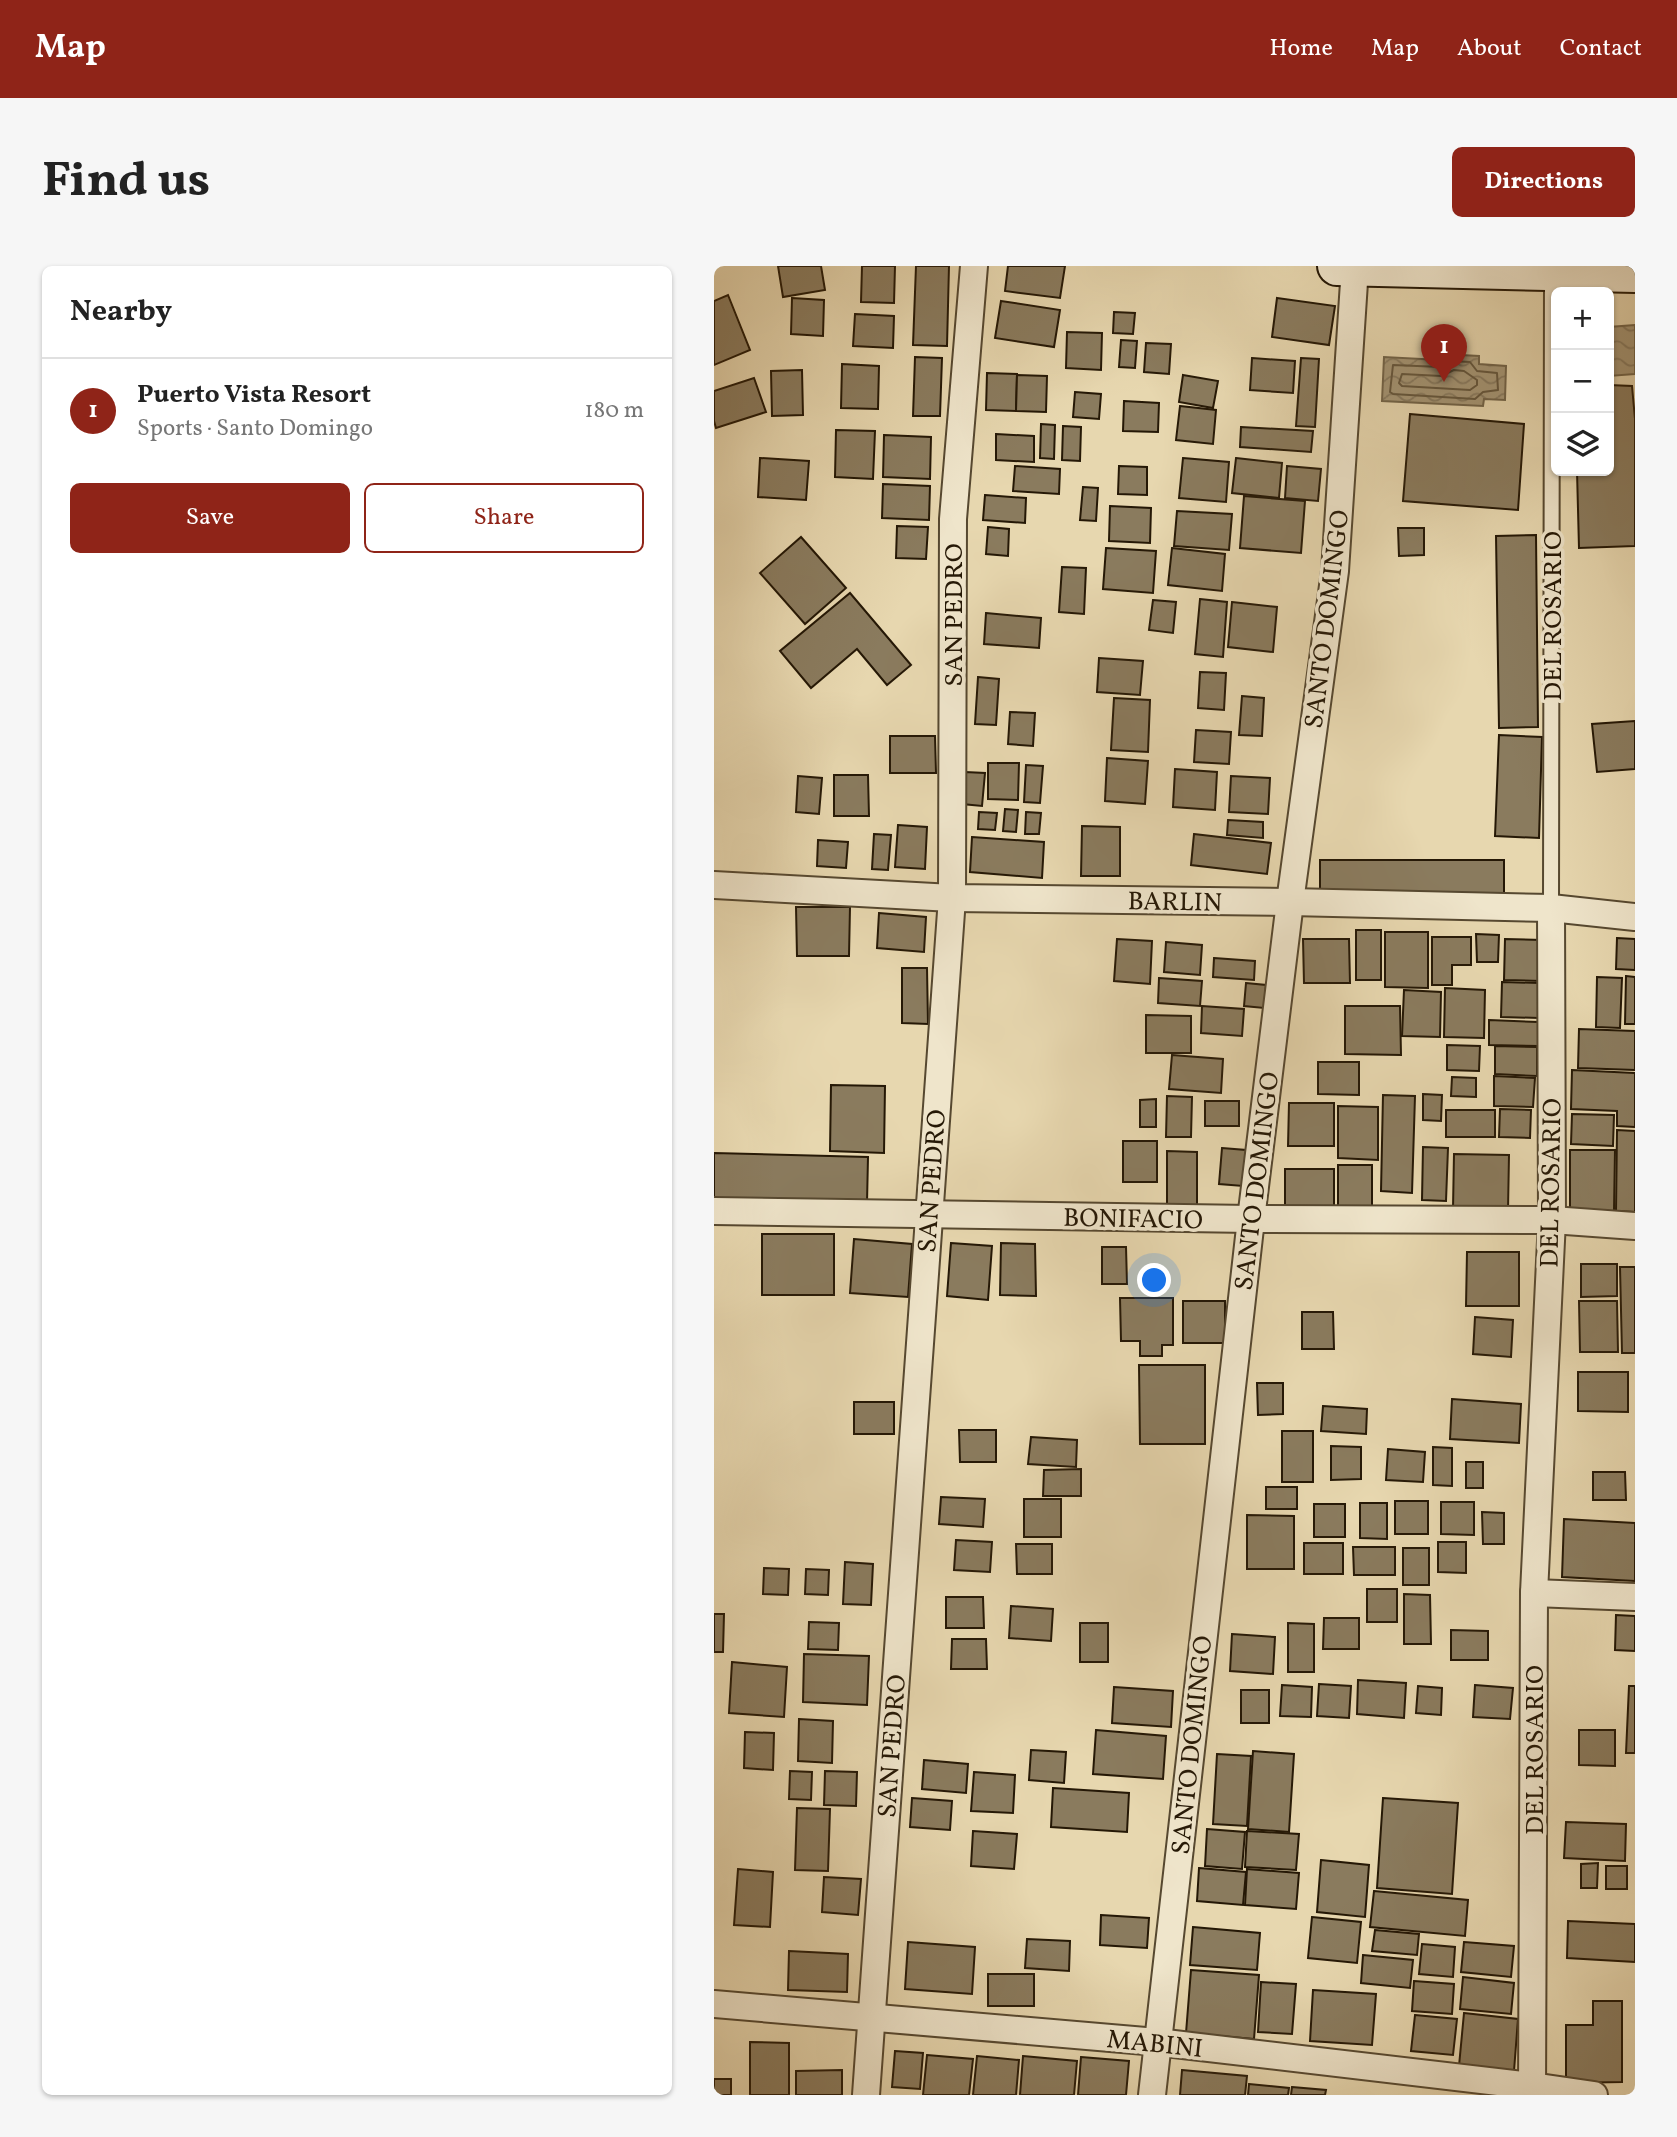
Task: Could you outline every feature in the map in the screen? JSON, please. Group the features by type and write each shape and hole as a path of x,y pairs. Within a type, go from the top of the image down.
{"street":[{"name":"SAN PEDRO","path":"866,2095 952,898 953,519 974,266"},
{"path":"1346,267 1635,273"},
{"name":"SANTO DOMINGO","path":"1152,2095 1251,1219 1335,571 1346,267"},
{"name":"BARLIN","path":"714,885 952,898 1551,908 1635,917"},
{"name":"DEL ROSARIO","path":"1532,2090 1534,1593 1552,1220 1551,908"},
{"name":"BONIFACIO","path":"714,1211 1251,1219 1552,1220 1635,1226"},
{"path":"1534,1593 1635,1597"},
{"name":"MABINI","path":"714,2004 1157,2042 1532,2090 1594,2095"}],"lane":[{"name":"DEL ROSARIO","path":"1551,908 1552,271"}],"water":[{"path":"1635,325 1635,374 1614,376 1614,327"},
{"path":"1441,354 1479,356 1479,364 1506,366 1505,400 1484,399 1483,406 1382,401 1384,357 1441,360"}],"building":[{"path":"778,266 821,266 825,290 783,297"},
{"path":"862,266 895,266 894,303 861,302"},
{"path":"916,266 949,266 947,346 913,345"},
{"path":"1008,266 1065,266 1060,298 1005,291"},
{"path":"728,295 750,350 714,365 714,301"},
{"path":"792,298 824,300 823,336 791,334"},
{"path":"1277,298 1335,306 1329,345 1272,337"},
{"path":"1001,301 1060,310 1054,347 995,338"},
{"path":"1114,312 1135,313 1133,334 1113,333"},
{"path":"855,314 894,316 893,348 853,346"},
{"path":"1067,332 1102,333 1101,370 1066,368"},
{"path":"1121,340 1137,341 1135,368 1119,367"},
{"path":"1146,343 1171,344 1169,374 1144,372"},
{"path":"915,357 942,358 940,416 913,416"},
{"path":"1252,358 1295,361 1293,393 1250,390"},
{"path":"1301,358 1319,359 1315,427 1296,426"},
{"path":"842,364 879,366 878,409 841,408"},
{"path":"802,370 803,415 772,416 771,371"},
{"path":"987,373 1017,374 1016,411 986,410"},
{"path":"1017,375 1047,376 1046,412 1016,411"},
{"path":"1183,375 1218,381 1213,408 1179,402"},
{"path":"754,378 766,412 716,428 714,391"},
{"path":"1614,385 1632,386 1635,419 1635,546 1579,548 1577,476 1614,476"},
{"path":"1075,392 1101,394 1099,419 1073,417"},
{"path":"1124,401 1159,403 1158,432 1123,431"},
{"path":"1180,406 1216,410 1213,444 1176,440"},
{"path":"1410,414 1524,424 1518,510 1403,501"},
{"path":"1041,424 1055,425 1054,459 1040,458"},
{"path":"1063,426 1081,427 1080,461 1062,460"},
{"path":"1241,427 1313,431 1311,452 1240,447"},
{"path":"836,430 875,431 873,479 835,477"},
{"path":"996,434 1034,436 1034,462 996,460"},
{"path":"884,435 931,437 930,479 883,477"},
{"path":"760,458 809,461 806,500 758,497"},
{"path":"1183,458 1229,462 1226,502 1179,498"},
{"path":"1236,458 1282,463 1279,498 1232,493"},
{"path":"1015,466 1060,469 1059,494 1013,491"},
{"path":"1119,466 1147,467 1147,495 1118,494"},
{"path":"1287,466 1321,469 1318,501 1285,498"},
{"path":"883,484 930,486 929,520 882,518"},
{"path":"1083,487 1098,488 1096,521 1080,520"},
{"path":"985,495 1026,498 1025,523 983,520"},
{"path":"1244,496 1305,501 1301,553 1240,548"},
{"path":"1110,506 1151,508 1150,543 1109,541"},
{"path":"1177,511 1232,514 1229,550 1174,546"},
{"path":"897,526 928,527 926,559 896,558"},
{"path":"988,527 1009,529 1008,556 986,554"},
{"path":"1398,528 1424,528 1424,555 1399,556"},
{"path":"1536,535 1538,727 1499,728 1496,536"},
{"path":"801,537 846,588 805,624 760,573"},
{"path":"1106,548 1156,551 1153,593 1103,589"},
{"path":"1172,548 1225,554 1222,591 1168,585"},
{"path":"1062,567 1086,568 1084,614 1059,612"},
{"path":"850,593 911,665 887,685 857,649 811,688 780,651"},
{"path":"1200,599 1227,602 1223,657 1195,654"},
{"path":"1153,600 1176,602 1173,633 1149,630"},
{"path":"1232,602 1277,607 1273,652 1228,647"},
{"path":"986,613 1041,618 1039,648 984,644"},
{"path":"1099,658 1143,661 1140,695 1097,692"},
{"path":"1200,672 1226,673 1224,710 1198,708"},
{"path":"978,677 999,679 996,725 975,724"},
{"path":"1242,696 1264,698 1262,736 1239,735"},
{"path":"1114,698 1150,700 1148,752 1111,750"},
{"path":"1010,712 1035,713 1033,746 1008,744"},
{"path":"1635,721 1635,769 1597,772 1592,724"},
{"path":"1196,730 1231,732 1229,764 1194,762"},
{"path":"1499,735 1542,737 1539,838 1495,836"},
{"path":"890,736 935,736 936,773 890,773"},
{"path":"1107,758 1148,761 1145,804 1105,801"},
{"path":"988,763 1019,763 1018,800 988,799"},
{"path":"1026,765 1043,766 1040,803 1024,802"},
{"path":"1175,769 1217,772 1215,810 1173,807"},
{"path":"965,772 985,773 982,806 962,804"},
{"path":"834,775 868,775 869,816 834,816"},
{"path":"798,776 822,778 819,814 796,812"},
{"path":"1231,776 1270,778 1268,814 1229,812"},
{"path":"1005,809 1018,810 1016,832 1003,831"},
{"path":"979,812 997,813 995,830 978,829"},
{"path":"1026,812 1041,813 1039,834 1025,834"},
{"path":"1228,820 1263,822 1263,838 1227,835"},
{"path":"898,825 927,827 925,869 895,867"},
{"path":"1082,826 1120,827 1120,876 1081,876"},
{"path":"874,834 891,835 888,870 872,869"},
{"path":"1194,834 1271,843 1267,874 1191,865"},
{"path":"972,837 1044,842 1042,878 970,872"},
{"path":"818,840 848,842 846,868 817,866"},
{"path":"1320,860 1504,860 1504,896 1320,895"},
{"path":"796,907 850,907 849,956 797,956"},
{"path":"879,913 926,917 924,952 877,948"},
{"path":"1356,930 1381,930 1381,980 1356,980"},
{"path":"1385,932 1428,932 1428,988 1385,987"},
{"path":"1476,934 1499,935 1498,962 1477,962"},
{"path":"1432,937 1471,937 1471,965 1452,965 1452,985 1432,985"},
{"path":"1617,938 1635,939 1635,970 1616,969"},
{"path":"1117,939 1152,941 1150,984 1114,981"},
{"path":"1303,939 1349,939 1350,983 1304,983"},
{"path":"1505,939 1542,940 1541,981 1504,980"},
{"path":"1166,942 1202,945 1200,975 1164,972"},
{"path":"1214,958 1255,961 1254,980 1213,977"},
{"path":"902,968 927,968 928,1024 902,1023"},
{"path":"1626,976 1635,977 1635,1024 1625,1024"},
{"path":"1597,977 1622,978 1620,1028 1596,1027"},
{"path":"1159,978 1202,981 1200,1006 1158,1003"},
{"path":"1502,982 1540,983 1539,1018 1501,1017"},
{"path":"1246,983 1266,985 1264,1008 1244,1006"},
{"path":"1445,988 1485,990 1484,1038 1444,1037"},
{"path":"1404,990 1441,992 1440,1037 1402,1036"},
{"path":"1202,1006 1244,1009 1242,1036 1201,1033"},
{"path":"1345,1006 1400,1006 1401,1055 1345,1054"},
{"path":"1146,1015 1191,1016 1191,1053 1146,1053"},
{"path":"1489,1020 1538,1022 1538,1046 1489,1045"},
{"path":"1579,1029 1635,1031 1635,1070 1578,1068"},
{"path":"1447,1045 1480,1046 1479,1071 1447,1070"},
{"path":"1495,1046 1537,1047 1537,1076 1495,1074"},
{"path":"1172,1055 1223,1059 1221,1093 1169,1089"},
{"path":"1318,1062 1359,1062 1359,1095 1318,1094"},
{"path":"1572,1070 1635,1073 1635,1127 1617,1126 1617,1111 1571,1109"},
{"path":"1494,1076 1535,1078 1533,1107 1494,1106"},
{"path":"1452,1077 1476,1078 1476,1097 1451,1096"},
{"path":"831,1085 885,1086 884,1153 830,1151"},
{"path":"1423,1094 1442,1095 1441,1121 1423,1120"},
{"path":"1383,1095 1415,1096 1412,1193 1381,1191"},
{"path":"1167,1096 1192,1097 1191,1137 1166,1137"},
{"path":"1156,1099 1156,1127 1140,1127 1140,1100"},
{"path":"1205,1101 1239,1101 1239,1126 1205,1126"},
{"path":"1289,1103 1334,1103 1334,1146 1288,1146"},
{"path":"1338,1106 1378,1107 1378,1160 1338,1158"},
{"path":"1500,1109 1531,1110 1530,1138 1499,1137"},
{"path":"1446,1110 1495,1110 1495,1137 1446,1137"},
{"path":"1572,1114 1614,1115 1613,1146 1571,1144"},
{"path":"1617,1130 1635,1131 1635,1212 1616,1211"},
{"path":"1123,1141 1157,1141 1157,1182 1123,1182"},
{"path":"1423,1147 1448,1148 1446,1201 1422,1200"},
{"path":"1222,1148 1246,1150 1243,1186 1219,1184"},
{"path":"1570,1150 1615,1150 1614,1211 1570,1210"},
{"path":"1167,1151 1197,1152 1197,1206 1167,1207"},
{"path":"714,1153 868,1157 867,1203 714,1199"},
{"path":"1454,1154 1509,1155 1508,1211 1453,1209"},
{"path":"1338,1165 1372,1165 1372,1206 1338,1206"},
{"path":"1285,1169 1334,1169 1334,1209 1285,1209"},
{"path":"762,1234 834,1234 834,1295 762,1295"},
{"path":"854,1239 912,1244 908,1297 850,1293"},
{"path":"951,1243 992,1246 988,1300 947,1296"},
{"path":"1001,1243 1035,1244 1036,1296 1000,1295"},
{"path":"1102,1247 1126,1247 1127,1284 1102,1284"},
{"path":"1467,1252 1519,1252 1519,1306 1466,1306"},
{"path":"1581,1264 1617,1264 1617,1296 1581,1297"},
{"path":"1620,1267 1635,1267 1635,1353 1622,1353"},
{"path":"1120,1298 1173,1298 1173,1345 1162,1345 1162,1356 1140,1356 1140,1341 1121,1341"},
{"path":"1183,1301 1225,1301 1225,1343 1183,1343"},
{"path":"1579,1301 1617,1301 1618,1352 1580,1352"},
{"path":"1302,1312 1333,1312 1334,1349 1302,1349"},
{"path":"1475,1317 1513,1320 1511,1357 1473,1354"},
{"path":"1139,1365 1205,1365 1205,1444 1140,1444"},
{"path":"1578,1372 1628,1372 1628,1412 1578,1411"},
{"path":"1257,1383 1283,1383 1283,1414 1258,1415"},
{"path":"1452,1399 1521,1404 1519,1443 1450,1439"},
{"path":"854,1402 894,1402 894,1434 854,1434"},
{"path":"1323,1406 1367,1409 1366,1434 1321,1431"},
{"path":"959,1430 996,1430 996,1462 960,1462"},
{"path":"1282,1431 1313,1431 1313,1482 1282,1482"},
{"path":"1031,1437 1077,1440 1076,1467 1028,1464"},
{"path":"1331,1446 1361,1447 1361,1479 1331,1480"},
{"path":"1433,1447 1452,1448 1452,1486 1433,1485"},
{"path":"1388,1449 1425,1452 1423,1482 1386,1480"},
{"path":"1466,1462 1483,1462 1483,1488 1466,1488"},
{"path":"1081,1469 1081,1496 1043,1496 1044,1470"},
{"path":"1593,1472 1625,1472 1626,1500 1593,1500"},
{"path":"1266,1487 1297,1487 1297,1509 1266,1509"},
{"path":"941,1497 985,1499 983,1527 939,1524"},
{"path":"1024,1499 1061,1499 1061,1537 1024,1537"},
{"path":"1395,1501 1428,1501 1428,1534 1395,1534"},
{"path":"1441,1502 1474,1502 1474,1535 1441,1534"},
{"path":"1360,1503 1387,1503 1387,1539 1360,1538"},
{"path":"1314,1504 1345,1504 1345,1537 1314,1537"},
{"path":"1482,1512 1504,1513 1504,1544 1483,1544"},
{"path":"1247,1515 1294,1516 1294,1569 1247,1569"},
{"path":"1564,1519 1635,1523 1635,1581 1562,1577"},
{"path":"956,1540 992,1542 990,1572 954,1570"},
{"path":"1438,1542 1466,1542 1466,1573 1438,1572"},
{"path":"1304,1543 1343,1543 1343,1574 1304,1574"},
{"path":"1016,1544 1052,1544 1052,1574 1017,1574"},
{"path":"1353,1547 1395,1547 1395,1575 1354,1575"},
{"path":"1403,1548 1429,1548 1429,1585 1403,1585"},
{"path":"845,1562 873,1564 871,1605 843,1604"},
{"path":"764,1568 789,1569 788,1595 763,1594"},
{"path":"806,1569 829,1570 828,1595 805,1594"},
{"path":"1367,1589 1397,1589 1397,1622 1367,1622"},
{"path":"1404,1594 1430,1595 1431,1644 1404,1644"},
{"path":"946,1597 983,1597 984,1628 946,1628"},
{"path":"1011,1606 1053,1609 1051,1641 1009,1638"},
{"path":"714,1614 724,1614 723,1652 714,1652"},
{"path":"1616,1615 1635,1616 1635,1651 1615,1650"},
{"path":"1324,1618 1359,1618 1359,1649 1323,1649"},
{"path":"809,1622 839,1623 838,1650 808,1649"},
{"path":"1080,1623 1108,1623 1108,1662 1080,1662"},
{"path":"1288,1623 1314,1624 1314,1672 1288,1672"},
{"path":"1451,1630 1488,1631 1488,1660 1451,1660"},
{"path":"1232,1634 1275,1637 1273,1674 1230,1671"},
{"path":"952,1639 986,1639 987,1669 951,1669"},
{"path":"804,1654 869,1656 867,1705 803,1702"},
{"path":"732,1662 787,1667 784,1717 729,1713"},
{"path":"1358,1680 1406,1683 1404,1718 1357,1714"},
{"path":"1319,1684 1351,1686 1349,1718 1317,1716"},
{"path":"1282,1685 1312,1687 1311,1717 1280,1716"},
{"path":"1475,1685 1513,1688 1510,1719 1473,1717"},
{"path":"1418,1686 1442,1688 1441,1715 1416,1713"},
{"path":"1629,1686 1635,1686 1635,1753 1626,1753"},
{"path":"1114,1687 1173,1691 1171,1727 1112,1723"},
{"path":"1241,1690 1269,1690 1269,1723 1241,1723"},
{"path":"799,1719 833,1721 832,1763 798,1761"},
{"path":"1096,1730 1166,1736 1163,1779 1093,1774"},
{"path":"1579,1730 1615,1730 1615,1766 1579,1765"},
{"path":"745,1732 774,1733 773,1770 744,1768"},
{"path":"1031,1750 1066,1752 1064,1783 1029,1780"},
{"path":"1253,1751 1294,1754 1289,1832 1248,1829"},
{"path":"1217,1754 1251,1756 1247,1826 1213,1824"},
{"path":"924,1760 968,1764 966,1793 922,1789"},
{"path":"790,1771 812,1772 811,1800 789,1799"},
{"path":"825,1771 857,1772 856,1806 824,1805"},
{"path":"974,1772 1015,1775 1013,1813 971,1811"},
{"path":"1053,1788 1129,1793 1127,1832 1051,1827"},
{"path":"912,1798 952,1801 950,1830 910,1827"},
{"path":"1383,1798 1458,1803 1452,1894 1377,1888"},
{"path":"797,1808 830,1809 828,1871 795,1870"},
{"path":"1566,1822 1626,1824 1625,1861 1564,1858"},
{"path":"1207,1829 1245,1832 1242,1869 1205,1866"},
{"path":"973,1831 1017,1834 1014,1869 971,1866"},
{"path":"1247,1831 1299,1834 1296,1870 1245,1867"},
{"path":"1321,1860 1369,1865 1365,1917 1317,1912"},
{"path":"1598,1863 1597,1888 1581,1888 1581,1864"},
{"path":"1606,1866 1627,1866 1627,1889 1606,1889"},
{"path":"1199,1868 1246,1872 1243,1905 1197,1901"},
{"path":"738,1869 773,1872 770,1927 734,1925"},
{"path":"1247,1869 1299,1873 1296,1909 1245,1905"},
{"path":"824,1877 861,1879 858,1915 822,1912"},
{"path":"1374,1891 1468,1900 1465,1936 1370,1927"},
{"path":"1101,1915 1149,1918 1147,1948 1100,1945"},
{"path":"1312,1917 1361,1922 1357,1963 1308,1958"},
{"path":"1568,1921 1635,1924 1635,1962 1567,1958"},
{"path":"1193,1927 1260,1933 1257,1970 1190,1965"},
{"path":"1375,1930 1419,1934 1417,1955 1372,1951"},
{"path":"1027,1939 1070,1941 1069,1971 1025,1968"},
{"path":"908,1942 975,1947 972,1994 905,1989"},
{"path":"1464,1942 1514,1946 1511,1977 1461,1972"},
{"path":"1422,1944 1455,1947 1453,1977 1419,1974"},
{"path":"789,1951 848,1954 847,1992 788,1990"},
{"path":"1363,1955 1413,1960 1410,1988 1361,1983"},
{"path":"1191,1970 1259,1975 1254,2039 1186,2033"},
{"path":"988,1974 1034,1974 1034,2006 988,2006"},
{"path":"1463,1977 1514,1983 1511,2014 1460,2009"},
{"path":"1414,1981 1454,1984 1452,2014 1412,2011"},
{"path":"1261,1982 1296,1984 1292,2034 1258,2032"},
{"path":"1313,1990 1376,1994 1372,2045 1310,2041"},
{"path":"1593,2001 1622,2001 1622,2082 1566,2083 1566,2025 1593,2025"},
{"path":"1464,2013 1518,2019 1514,2071 1459,2066"},
{"path":"1415,2015 1457,2019 1453,2055 1411,2051"},
{"path":"750,2042 789,2043 789,2095 750,2095"},
{"path":"895,2051 923,2053 920,2089 892,2087"},
{"path":"927,2055 973,2059 969,2095 923,2095"},
{"path":"977,2056 1019,2060 1016,2095 973,2095"},
{"path":"1023,2056 1077,2061 1074,2095 1020,2095"},
{"path":"1081,2057 1129,2061 1126,2095 1078,2095"},
{"path":"842,2070 842,2095 796,2095 796,2071"},
{"path":"1182,2070 1247,2076 1245,2095 1180,2095"},
{"path":"714,2079 731,2079 731,2095 714,2095"},
{"path":"1249,2084 1289,2088 1288,2095 1248,2095"},
{"path":"1292,2087 1326,2090 1325,2095 1291,2095"}],"place":[{"name":"Puerto Vista Resort","path":"1444,382"}]}
